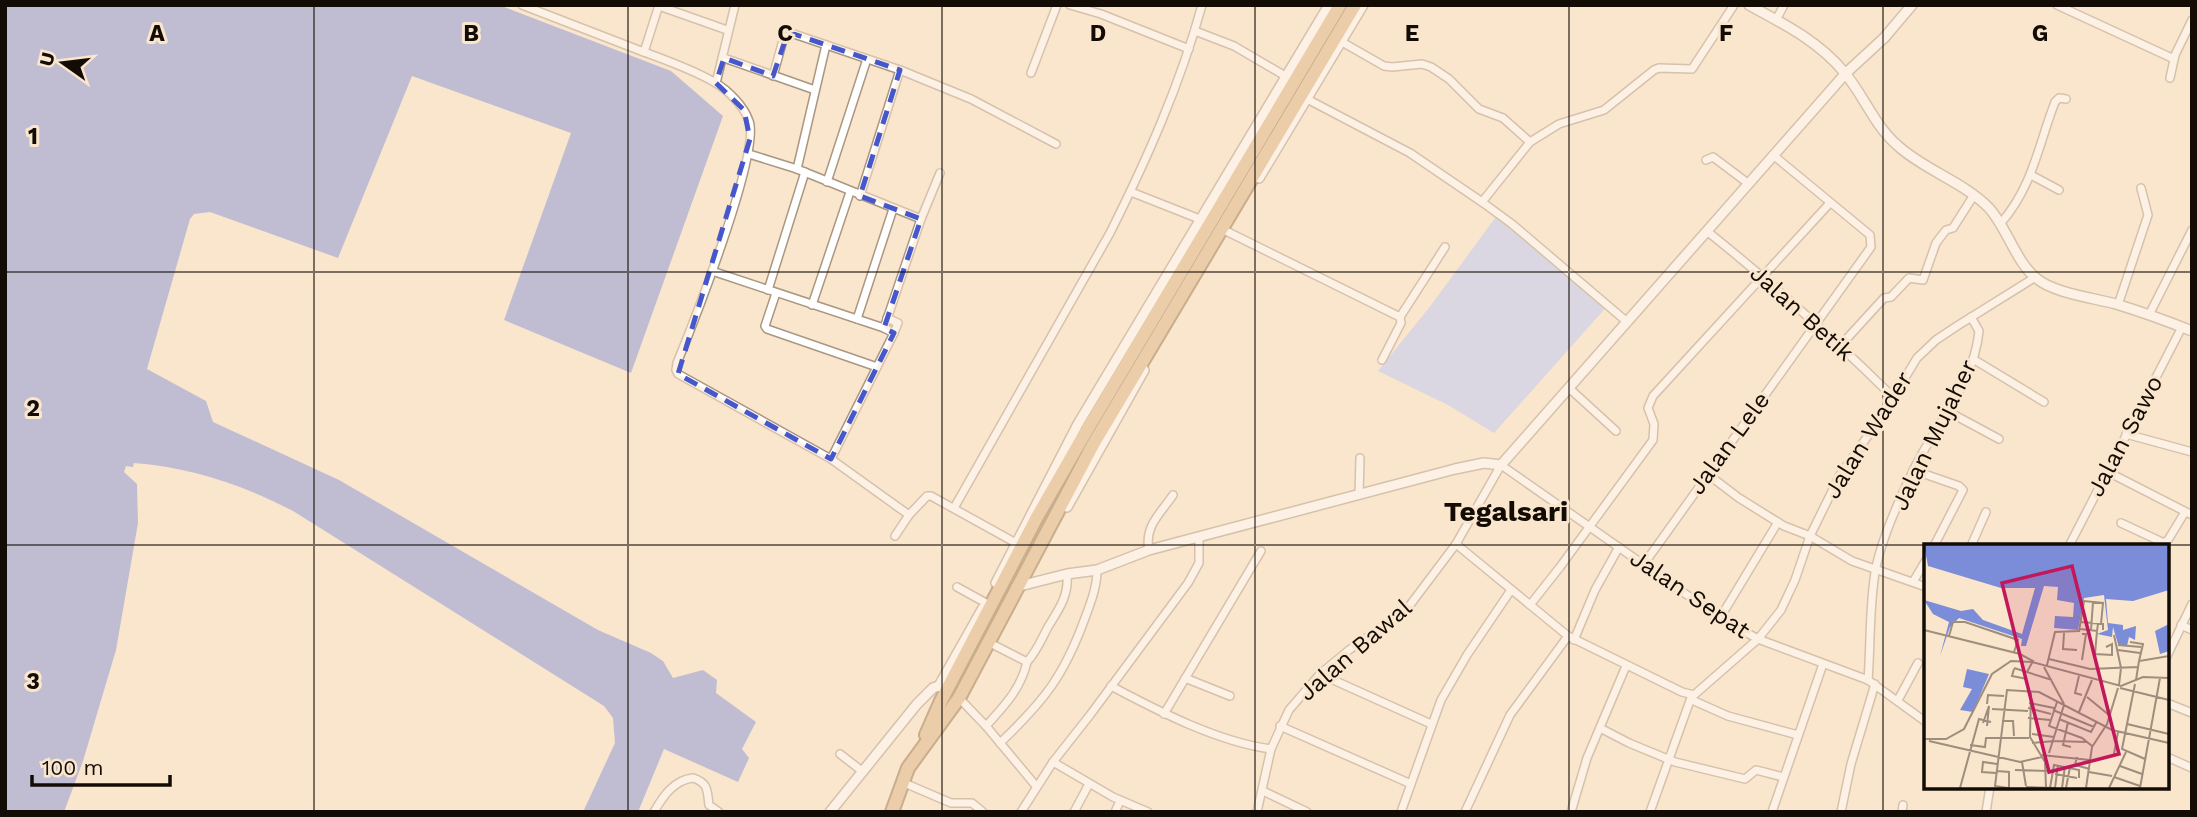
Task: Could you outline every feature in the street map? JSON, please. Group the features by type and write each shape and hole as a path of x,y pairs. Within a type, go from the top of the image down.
{"highway":[{"path":"922,748 943,688 1077,445 1340,5"},
{"path":"892,812 908,768 959,698 1094,443 1163,323 1355,5"}],"street":[{"path":"522,5 716,83 739,103 751,125 749,154 712,271 676,370 678,374 831,459 909,515"},
{"path":"716,83 735,5"},
{"path":"1031,73 1056,5"},
{"path":"1070,5 1189,49"},
{"path":"954,508 1131,192 1170,103 1202,5"},
{"path":"943,688 1078,424 1329,5"},
{"path":"1020,586 1226,231 1363,5"},
{"path":"1482,202 1530,142 1559,124 1604,110 1654,70 1692,69 1734,5"},
{"path":"1749,5 1826,51 1846,73 1894,143 1919,163 1974,195 1987,206 2001,223 2034,278 2045,284 2187,329"},
{"path":"1776,20 1784,5"},
{"path":"1020,586 1067,574 1097,570 1149,550 1484,463 1501,465 1846,73 1884,38 1912,5"},
{"path":"2057,5 2174,59"},
{"path":"644,52 659,6 727,30"},
{"path":"2170,78 2174,59 2192,20"},
{"path":"1195,31 1234,46 1287,77"},
{"path":"773,76 786,32 900,70 971,99 1056,144"},
{"path":"1342,42 1384,66 1392,68 1422,64 1431,67 1449,79 1479,109 1503,118 1530,142"},
{"path":"797,169 826,45"},
{"path":"723,58 815,90"},
{"path":"827,182 866,59"},
{"path":"860,196 900,70"},
{"path":"2001,223 2012,210 2031,175 2055,102 2059,98 2066,99"},
{"path":"1307,99 1410,153 1482,202 1512,224 1626,321"},
{"path":"749,154 806,172 921,219"},
{"path":"1530,605 1653,440 1654,424 1648,408 1650,400 1829,204 1773,155"},
{"path":"1706,160 1713,157 1749,184"},
{"path":"806,172 772,292 765,328 877,367"},
{"path":"884,328 921,219 940,173"},
{"path":"2031,175 2059,190"},
{"path":"2118,305 2148,215 2141,188"},
{"path":"812,305 850,192"},
{"path":"1131,192 1202,220"},
{"path":"1841,345 1884,298 1891,297 1908,279 1923,280 1936,243 1946,230 1953,228 1974,195"},
{"name":"Jalan Lele","path":"1644,564 1706,473 1869,250 1872,242 1870,235 1829,204"},
{"path":"857,319 893,208"},
{"path":"2149,315 2192,230"},
{"path":"1226,231 1400,317 1402,324 1382,360"},
{"name":"Jalan Betik","path":"1708,232 1762,275 1841,345 1894,397"},
{"path":"1400,317 1445,247"},
{"path":"712,271 894,333"},
{"name":"Jalan Wader","path":"1692,697 1758,639 1781,611 1810,536 1840,475 1894,397 1917,358 1936,340 2034,278"},
{"name":"Jalan Mujaher","path":"1840,812 1872,682 1875,569 1913,470 1967,376 1979,331 1970,317"},
{"path":"831,459 898,323 887,318"},
{"name":"Jalan Sawo","path":"2070,544 2126,434 2187,329"},
{"path":"1973,359 2044,402"},
{"path":"1569,388 1616,431"},
{"path":"1947,411 1999,439"},
{"path":"2126,434 2192,452"},
{"path":"1359,495 1360,458"},
{"name":"Jalan Sepat","path":"1501,465 1720,618 1758,639 1872,682 1924,720"},
{"name":"Jalan Bawal","path":"1257,812 1271,749 1280,726 1298,697 1349,650 1407,609 1456,544 1501,465"},
{"path":"1913,470 1959,486 1963,490 1935,544"},
{"path":"2106,471 2189,513 2164,543 2121,523"},
{"path":"1706,473 1739,498 1778,522 1810,536 1852,561 1924,586"},
{"path":"1149,550 1148,539 1155,518 1173,495"},
{"path":"895,536 909,515 927,496 1016,543"},
{"path":"1972,544 1986,512"},
{"path":"1720,618 1778,522"},
{"path":"1021,812 1053,762 1195,573 1201,553 1199,537"},
{"path":"1456,544 1571,638 1728,716 1798,735"},
{"path":"1465,812 1510,715 1571,638 1619,547"},
{"path":"1164,715 1262,551"},
{"path":"1913,582 1924,563"},
{"path":"1000,743 1034,710 1058,678 1092,600 1097,570"},
{"path":"986,726 1013,696 1027,662 1038,650 1068,590 1067,574"},
{"path":"957,587 986,603"},
{"path":"1401,812 1431,724 1448,685 1511,590"},
{"path":"2169,652 2192,604"},
{"path":"2181,625 2192,630"},
{"path":"988,642 1027,662"},
{"path":"1898,700 1918,663"},
{"path":"1772,812 1823,664"},
{"path":"1571,812 1587,758 1626,666"},
{"path":"1320,674 1431,724"},
{"path":"1185,678 1230,696"},
{"path":"1111,686 1164,715 1228,738 1271,749"},
{"path":"830,812 933,688 943,688 959,698 1036,786"},
{"path":"1650,812 1692,697"},
{"path":"2169,704 2192,713"},
{"path":"1280,726 1410,784"},
{"path":"1600,728 1670,759 1745,779 1756,770 1783,776"},
{"path":"839,754 862,771"},
{"path":"2169,758 2192,768"},
{"path":"1053,762 1120,801 1148,812"},
{"path":"654,812 668,791 678,783 693,778 704,783 709,793 709,805 719,812"},
{"path":"902,782 951,803 972,803 983,812"},
{"path":"1074,812 1089,784"},
{"path":"1986,812 1990,789"},
{"path":"1263,791 1307,812"},
{"path":"1115,812 1120,801"}],"highlighted area":[{"path":"788,32 900,70 860,196 921,219 884,328 894,333 831,459 678,374 750,139 744,110 716,83 724,58 773,76"}],"shaded area":[{"path":"5,5 499,5 671,71 723,116 631,373 504,320 571,133 412,76 338,258 210,212 194,214 190,219 147,369 206,401 213,422 339,480 598,630 651,653 663,661 673,678 703,670 717,680 716,693 756,722 742,749 749,758 738,782 664,749 638,812 583,812 615,743 613,718 604,706 293,511 216,479 134,463 133,467 126,466 124,472 137,484 138,523 116,650 83,761 64,812 5,812"},
{"path":"1498,214 1610,303 1494,433 1448,405 1378,371 1432,304"}],"district":[{"name":"Tegalsari","path":"1506,511"}]}
